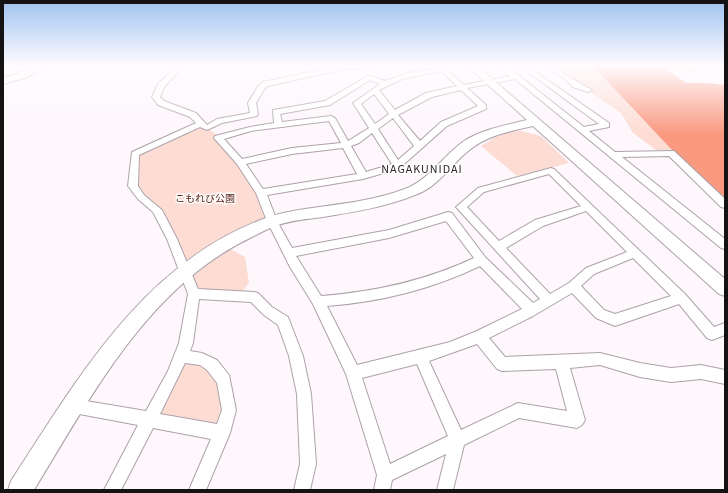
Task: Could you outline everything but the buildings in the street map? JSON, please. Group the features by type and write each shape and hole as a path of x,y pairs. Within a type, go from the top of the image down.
{"street":[{"path":"160,88 156,97 161,103 192,115 197,118 200,124 207,128 220,121 254,114"},
{"path":"257,128 252,103 261,88"},
{"path":"278,125 276,112 327,103 352,88"},
{"path":"378,88 357,103 397,165"},
{"path":"240,162 292,151 346,145 374,130 394,114 429,95 455,88"},
{"path":"261,193 363,176 397,165 444,124 482,107 465,88"},
{"path":"497,88 725,289"},
{"path":"530,88 725,245"},
{"path":"554,88 606,125 582,130"},
{"path":"583,88 588,90"},
{"path":"375,90 419,146"},
{"path":"363,176 331,118 257,128 218,138 240,162 261,193 272,221 296,267 318,301 353,373 384,482 458,440 518,410 577,420 561,362"},
{"path":"20,490 94,374 123,334 157,295 184,272 221,245 244,232 272,221 384,202 415,190 436,177 461,150 474,140 506,128 535,122"},
{"path":"112,490 151,420 181,356 186,343 194,294 172,239 157,210 141,197 133,186 135,154 200,124"},
{"path":"614,156 671,153 725,205"},
{"path":"549,301 461,207 481,190 550,171 681,298 712,334 725,329"},
{"path":"498,247 539,223 588,207"},
{"path":"289,253 383,236 421,226 448,216 481,260 531,310"},
{"path":"353,373 449,348 480,337 549,301 573,286 590,271 635,253"},
{"path":"318,301 346,300 404,288 464,268 481,260"},
{"path":"573,286 600,314 615,320 681,298"},
{"path":"194,294 254,297 268,311 282,321 296,356 304,394 308,464 302,490"},
{"path":"480,337 502,364 600,359 640,370 671,375 701,372 725,377"},
{"path":"181,356 202,359 212,365 224,380 229,410 222,433 197,490"},
{"path":"420,356 458,440 445,490"},
{"path":"74,406 222,433"}],"green space":[{"path":"586,88 614,88 672,150 656,150 633,133 621,113 590,92"},
{"name":"こもれび公園","path":"200,124 212,131 233,153 242,166 272,221 184,272 157,210 133,186 135,154"},
{"path":"517,130 541,136 569,163 517,176 481,146 496,137"},
{"path":"225,249 232,250 245,257 249,283 243,291 197,291 187,277"},
{"path":"181,356 202,359 224,380 222,433 151,420"}],"shaded area":[{"path":"614,88 725,88 725,198 672,150"}],"district":[{"name":"NAGAKUNIDAI","path":"422,169"}]}
